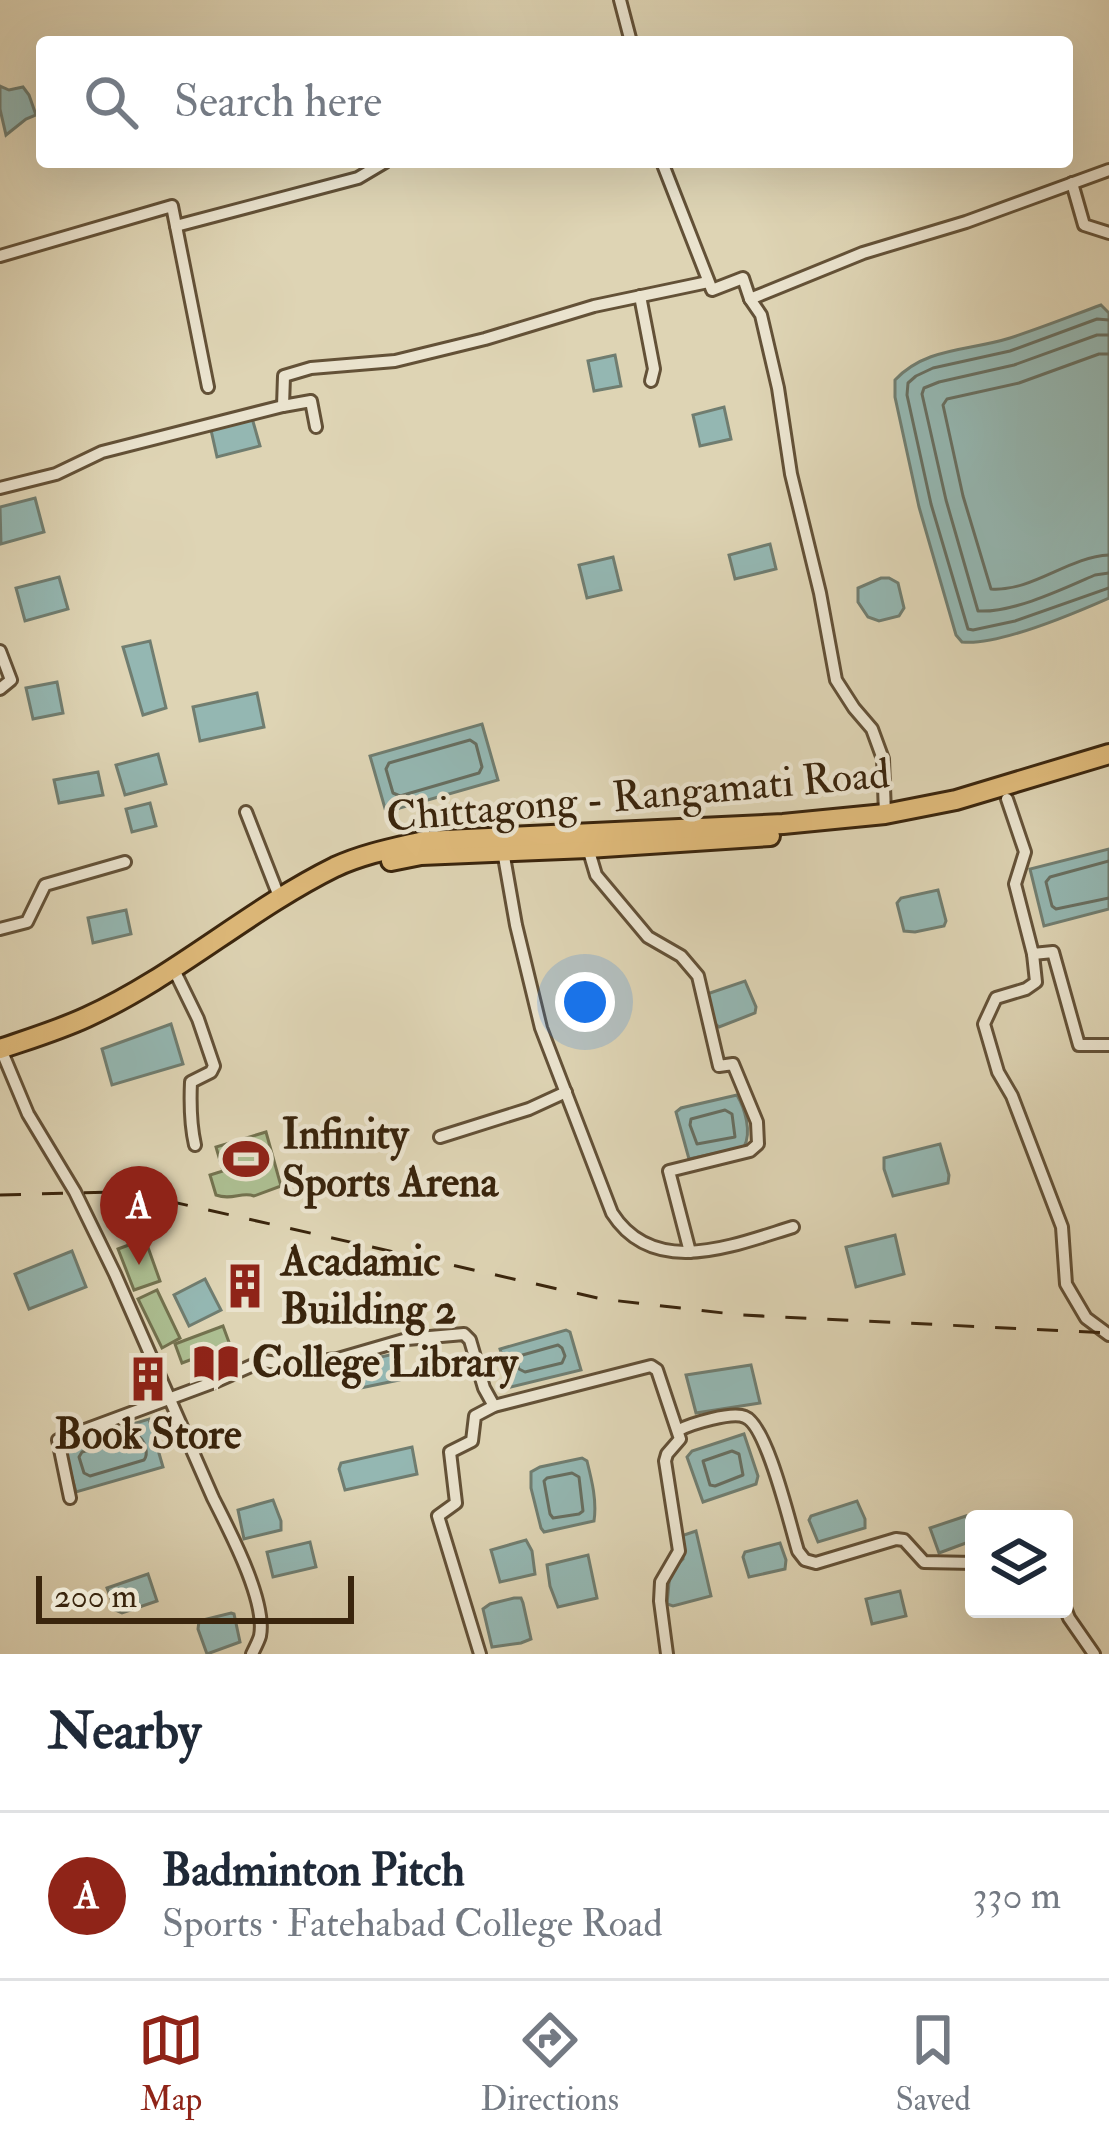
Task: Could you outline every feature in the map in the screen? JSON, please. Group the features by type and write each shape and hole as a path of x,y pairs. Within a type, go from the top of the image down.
{"highway":[{"name":"Chittagong - Rangamati Road","path":"1,1053 137,990 334,868 502,843 885,814 956,800 1109,754"},
{"name":"Chittagong - Rangamati Road","path":"502,843 588,848 898,823 1007,799 1109,767"},
{"name":"Chittagong - Rangamati Road","path":"1,1053 91,1028 374,859"}],"street":[{"path":"620,0 629,36"},
{"path":"176,226 358,178 375,168"},
{"path":"664,168 712,290 743,278 761,315 836,680 872,729 883,759 885,814"},
{"path":"750,299 863,253 1109,170"},
{"path":"1072,182 1084,225 1109,232"},
{"path":"0,256 172,206 208,387"},
{"path":"283,406 284,376 329,366 395,361 594,306 708,282"},
{"path":"640,296 654,369 651,381"},
{"path":"0,488 56,474 102,452 283,406 310,401 316,427"},
{"path":"0,652 11,680 0,689"},
{"path":"1007,799 1025,852 1015,884 1036,982 996,998 984,1024 998,1072 1012,1096 1062,1227 1066,1284 1086,1318 1109,1335"},
{"path":"246,812 280,898"},
{"path":"502,843 541,1028 621,1228 660,1250 691,1252 724,1248 793,1227"},
{"path":"588,848 596,875 648,937 681,956 698,976 719,1066 733,1064 757,1122 758,1144 750,1151 669,1171 691,1252"},
{"path":"0,929 27,922 45,885 125,862"},
{"path":"1033,954 1053,952 1079,1045 1109,1045"},
{"path":"177,976 214,1066 191,1082 189,1119 195,1145"},
{"path":"1,1053 28,1114 75,1192 229,1528 259,1608 260,1640 252,1654"},
{"path":"440,1137 529,1109 566,1091"},
{"path":"70,1498 58,1440 262,1361 288,1364 338,1359 407,1339 464,1334 494,1406"},
{"path":"480,1654 438,1516 456,1503 450,1452 472,1441 475,1416 494,1406 651,1366 680,1438 665,1461 679,1552 661,1582 668,1654"},
{"path":"679,1430 734,1416 745,1417 756,1426 805,1561 816,1563 896,1539 904,1540 924,1562 965,1563"},
{"path":"1069,1618 1094,1654"}],"green space":[{"name":"Infinity Sports Arena","path":"266,1132 281,1186 254,1196 216,1195 210,1175 223,1171 216,1147"},
{"path":"145,1239 160,1281 134,1290 118,1249"},
{"path":"157,1290 180,1338 162,1348 138,1299"},
{"path":"223,1326 230,1345 182,1363 175,1344"}],"water":[{"path":"0,86 9,90 23,87 36,115 6,135 0,109"},
{"path":"1101,305 1109,313 1109,598 1015,634 962,642 919,507 895,380 920,361 1010,338"},
{"path":"615,355 621,386 594,391 588,361"},
{"path":"724,407 731,439 700,446 693,415"},
{"path":"252,418 260,446 217,457 211,430"},
{"path":"35,498 44,532 1,544 0,507"},
{"path":"770,544 776,569 735,579 729,555"},
{"path":"613,557 621,590 587,598 579,565"},
{"path":"59,577 68,609 25,621 16,588"},
{"path":"881,578 898,583 904,608 899,616 879,621 868,617 858,602 858,588"},
{"path":"150,641 166,708 143,715 123,647"},
{"path":"57,682 63,713 33,719 26,688"},
{"path":"257,693 264,727 200,741 193,707"},
{"path":"482,724 498,780 386,812 370,756"},
{"path":"158,754 166,784 125,795 116,765"},
{"path":"98,772 103,795 59,803 54,780"},
{"path":"150,803 156,826 132,832 126,809"},
{"path":"1109,849 1109,909 1044,926 1030,869"},
{"path":"938,890 944,926 904,931 897,903 901,898"},
{"path":"126,910 131,934 93,943 88,918"},
{"path":"745,981 755,1013 719,1027 707,994"},
{"path":"171,1024 183,1064 112,1085 102,1049"},
{"path":"737,1095 746,1121 744,1147 689,1159 676,1112"},
{"path":"940,1144 948,1183 893,1196 884,1158"},
{"path":"895,1235 904,1274 856,1287 846,1247"},
{"path":"72,1251 86,1287 29,1309 15,1274"},
{"path":"205,1279 221,1310 189,1326 174,1295"},
{"path":"566,1330 581,1370 511,1387 500,1349"},
{"path":"394,1354 399,1380 351,1390 345,1365"},
{"path":"751,1365 760,1403 696,1413 686,1375"},
{"path":"149,1419 163,1467 76,1492 63,1445"},
{"path":"744,1434 758,1476 756,1484 703,1502 687,1457 692,1451"},
{"path":"412,1447 417,1474 345,1490 341,1463"},
{"path":"582,1458 592,1484 594,1521 544,1532 531,1472"},
{"path":"273,1500 281,1530 244,1539 238,1510"},
{"path":"857,1501 865,1528 818,1542 811,1516"},
{"path":"965,1516 965,1543 939,1553 930,1528"},
{"path":"696,1531 711,1596 667,1604 670,1572 683,1559 681,1536"},
{"path":"526,1540 535,1574 500,1582 491,1550"},
{"path":"310,1542 316,1567 273,1577 267,1552"},
{"path":"780,1543 785,1569 749,1577 745,1552"},
{"path":"588,1555 597,1598 558,1607 547,1565"},
{"path":"148,1574 157,1601 122,1613 115,1610 107,1588"},
{"path":"900,1591 906,1616 872,1624 866,1599"},
{"path":"521,1598 531,1639 492,1647 483,1609"},
{"path":"231,1613 240,1642 207,1654 199,1621"}],"railway":[{"path":"0,1195 111,1192 164,1200 602,1299 741,1315 1109,1333"}],"place":[{"name":"Infinity Sports Arena","path":"246,1159"},
{"name":"Badminton Pitch","path":"139,1265"},
{"name":"Acadamic Building 2","path":"245,1286"},
{"name":"College Library","path":"216,1363"},
{"name":"Book Store","path":"148,1379"}]}
